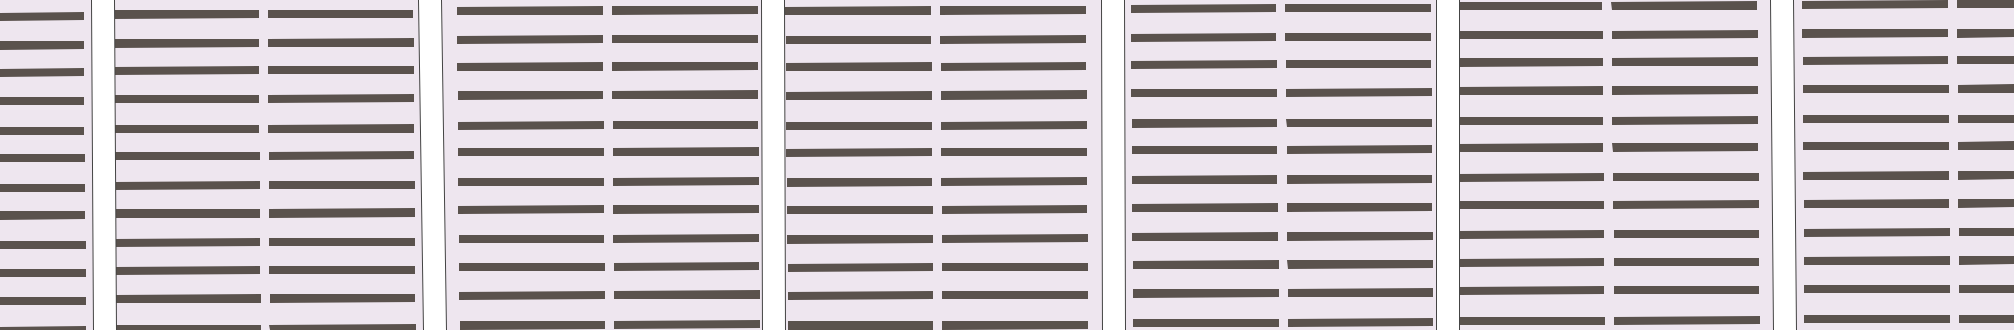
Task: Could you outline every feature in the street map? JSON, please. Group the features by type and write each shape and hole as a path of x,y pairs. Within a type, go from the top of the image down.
{"lane":[{"path":"103,0 105,330"},
{"path":"430,0 435,330"},
{"path":"773,0 774,330"},
{"path":"1113,0 1114,330"},
{"path":"1448,0 1448,330"},
{"path":"1782,0 1785,330"}],"shaded area":[{"path":"0,0 2014,0 2014,330 0,330"}],"building":[{"path":"1948,0 1948,8 1802,9 1802,1"},
{"path":"1957,0 2014,0 2014,8 1957,8"},
{"path":"1757,1 1757,10 1612,10 1611,2"},
{"path":"1457,2 1602,2 1602,10 1457,10"},
{"path":"1276,4 1276,12 1131,13 1131,5"},
{"path":"1285,4 1431,4 1431,12 1285,12"},
{"path":"603,6 603,15 457,15 457,7"},
{"path":"612,6 758,6 758,14 612,15"},
{"path":"931,6 931,15 785,15 785,7"},
{"path":"940,6 1086,6 1086,14 940,15"},
{"path":"113,10 259,10 259,18 113,19"},
{"path":"268,10 413,10 413,18 268,18"},
{"path":"84,12 84,20 0,21 0,13"},
{"path":"1802,29 1948,29 1948,37 1802,38"},
{"path":"1957,29 2014,29 2014,37 1957,38"},
{"path":"1758,30 1758,38 1612,39 1612,31"},
{"path":"1457,31 1603,31 1603,39 1457,39"},
{"path":"1276,33 1276,41 1131,42 1131,34"},
{"path":"1285,33 1431,33 1431,41 1285,41"},
{"path":"603,35 603,43 457,44 457,36"},
{"path":"612,35 758,35 758,43 612,43"},
{"path":"1086,35 1086,43 940,44 940,36"},
{"path":"786,36 931,36 931,44 786,44"},
{"path":"414,38 414,47 268,47 268,39"},
{"path":"113,39 259,39 259,47 113,48"},
{"path":"0,41 84,41 84,49 0,50"},
{"path":"1948,56 1948,64 1803,65 1803,57"},
{"path":"1957,56 2014,56 2014,64 1957,64"},
{"path":"1758,57 1758,66 1612,66 1612,58"},
{"path":"1457,58 1603,58 1603,66 1458,67"},
{"path":"1277,60 1277,68 1131,69 1131,61"},
{"path":"1286,60 1431,60 1431,68 1286,68"},
{"path":"603,62 603,71 457,71 457,63"},
{"path":"612,62 758,62 758,70 612,71"},
{"path":"932,62 932,71 786,71 786,63"},
{"path":"1086,62 1086,70 941,71 941,63"},
{"path":"259,66 259,74 113,75 113,67"},
{"path":"268,66 414,66 414,74 268,74"},
{"path":"84,68 84,76 0,77 0,69"},
{"path":"2014,84 2014,93 1958,93 1958,85"},
{"path":"1803,85 1949,85 1949,93 1803,93"},
{"path":"1603,86 1603,95 1458,95 1458,87"},
{"path":"1612,86 1758,86 1758,94 1612,95"},
{"path":"1432,88 1432,96 1286,97 1286,89"},
{"path":"1131,89 1277,89 1277,97 1131,97"},
{"path":"758,90 758,99 612,99 612,91"},
{"path":"1087,90 1087,99 941,100 941,91"},
{"path":"458,91 603,91 603,99 458,100"},
{"path":"932,91 932,100 786,100 786,92"},
{"path":"414,94 414,102 268,103 268,95"},
{"path":"113,95 259,95 259,103 113,103"},
{"path":"0,97 84,97 84,105 0,105"},
{"path":"1803,115 1949,115 1949,123 1803,123"},
{"path":"1958,115 2014,115 2014,123 1958,123"},
{"path":"1758,116 1758,124 1612,125 1612,117"},
{"path":"1458,117 1603,117 1603,125 1458,125"},
{"path":"1132,119 1277,119 1277,127 1132,128"},
{"path":"1286,119 1432,119 1432,127 1287,127"},
{"path":"604,121 604,129 458,130 458,122"},
{"path":"613,121 758,121 758,129 613,129"},
{"path":"1087,121 1087,129 941,130 941,122"},
{"path":"786,122 932,122 932,130 786,130"},
{"path":"414,124 414,133 268,133 268,125"},
{"path":"114,125 259,125 259,133 114,133"},
{"path":"0,127 84,127 84,135 0,135"},
{"path":"2014,141 2014,150 1958,150 1958,142"},
{"path":"1803,142 1949,142 1949,150 1803,150"},
{"path":"1603,143 1603,152 1458,152 1458,144"},
{"path":"1612,143 1758,143 1758,151 1613,152"},
{"path":"1432,145 1432,153 1287,154 1287,146"},
{"path":"1132,146 1277,146 1277,154 1132,154"},
{"path":"759,147 759,156 613,156 613,148"},
{"path":"458,148 604,148 604,156 458,156"},
{"path":"932,148 932,156 786,157 786,149"},
{"path":"941,148 1087,148 1087,156 941,156"},
{"path":"414,151 414,159 269,160 269,152"},
{"path":"114,152 260,152 260,160 114,160"},
{"path":"0,154 85,154 85,162 0,162"},
{"path":"1949,171 1949,180 1803,180 1803,172"},
{"path":"1958,171 2014,171 2014,179 1958,180"},
{"path":"1604,173 1604,181 1458,182 1458,174"},
{"path":"1613,173 1759,173 1759,181 1613,181"},
{"path":"1277,175 1277,184 1132,184 1132,176"},
{"path":"1287,175 1432,175 1432,183 1287,184"},
{"path":"759,177 759,185 613,186 613,178"},
{"path":"1087,177 1087,185 941,186 941,178"},
{"path":"458,178 604,178 604,186 458,186"},
{"path":"787,178 932,178 932,186 787,187"},
{"path":"260,181 260,189 114,190 114,182"},
{"path":"269,181 415,181 415,189 269,189"},
{"path":"0,184 85,184 85,192 0,192"},
{"path":"1949,199 1949,208 1804,208 1804,200"},
{"path":"1958,199 2014,199 2014,207 1958,208"},
{"path":"1759,200 1759,208 1613,209 1613,201"},
{"path":"1458,201 1604,201 1604,209 1459,209"},
{"path":"1278,203 1278,212 1132,212 1132,204"},
{"path":"1287,203 1432,203 1432,211 1287,212"},
{"path":"604,205 604,213 458,214 458,206"},
{"path":"613,205 759,205 759,213 613,214"},
{"path":"1087,205 1087,213 942,214 942,206"},
{"path":"787,206 933,206 933,214 787,214"},
{"path":"415,208 415,217 269,218 269,209"},
{"path":"114,209 260,209 260,218 114,218"},
{"path":"0,211 85,211 85,219 0,220"},
{"path":"1950,228 1950,236 1804,237 1804,229"},
{"path":"1959,228 2014,228 2014,236 1959,236"},
{"path":"1604,230 1604,238 1459,239 1459,231"},
{"path":"1614,230 1759,230 1759,238 1614,238"},
{"path":"1278,232 1278,241 1132,241 1132,233"},
{"path":"1287,232 1433,232 1433,240 1287,241"},
{"path":"759,234 759,242 613,243 613,235"},
{"path":"1088,234 1088,242 942,243 942,235"},
{"path":"459,235 604,235 604,243 459,243"},
{"path":"787,235 933,235 933,243 787,244"},
{"path":"260,238 260,246 114,247 114,239"},
{"path":"269,238 415,238 415,246 269,246"},
{"path":"0,241 86,241 86,249 0,249"},
{"path":"1950,256 1950,265 1804,265 1804,257"},
{"path":"1959,256 2014,256 2014,264 1959,265"},
{"path":"1604,258 1604,266 1459,267 1459,259"},
{"path":"1614,258 1759,258 1759,266 1614,266"},
{"path":"1279,260 1279,269 1133,269 1133,261"},
{"path":"1287,260 1433,260 1433,268 1288,269"},
{"path":"759,262 759,270 614,271 614,263"},
{"path":"459,263 605,263 605,271 459,271"},
{"path":"933,263 933,271 788,272 788,264"},
{"path":"942,263 1088,263 1088,271 942,271"},
{"path":"260,266 260,274 115,275 115,267"},
{"path":"269,266 415,266 415,274 269,274"},
{"path":"0,269 86,269 86,277 0,277"},
{"path":"1804,285 1950,285 1950,293 1804,293"},
{"path":"1959,285 2014,285 2014,293 1959,293"},
{"path":"1604,286 1604,294 1459,295 1459,287"},
{"path":"1614,286 1759,286 1759,294 1614,294"},
{"path":"1433,288 1433,297 1288,297 1288,289"},
{"path":"1133,289 1279,289 1279,297 1133,298"},
{"path":"760,290 760,299 614,299 614,291"},
{"path":"605,291 605,299 459,300 459,292"},
{"path":"933,291 933,299 788,300 788,292"},
{"path":"942,291 1088,291 1088,299 942,299"},
{"path":"261,294 261,303 115,303 115,295"},
{"path":"270,294 415,294 415,302 270,303"},
{"path":"0,297 86,297 86,305 0,305"},
{"path":"1804,315 1950,315 1950,323 1804,323"},
{"path":"1959,315 2014,315 2014,323 1959,323"},
{"path":"1760,316 1760,324 1614,325 1614,317"},
{"path":"1459,317 1605,317 1605,325 1459,325"},
{"path":"1433,318 1433,326 1288,327 1288,319"},
{"path":"1133,319 1279,319 1279,327 1133,327"},
{"path":"760,320 760,328 614,329 614,321"},
{"path":"460,321 605,321 605,329 460,330"},
{"path":"788,321 933,321 933,330 788,330"},
{"path":"942,321 1088,321 1088,329 942,330"},
{"path":"416,324 416,330 270,330 269,325"},
{"path":"115,325 261,325 261,330 115,330"},
{"path":"86,326 86,330 0,330 0,327"}]}
